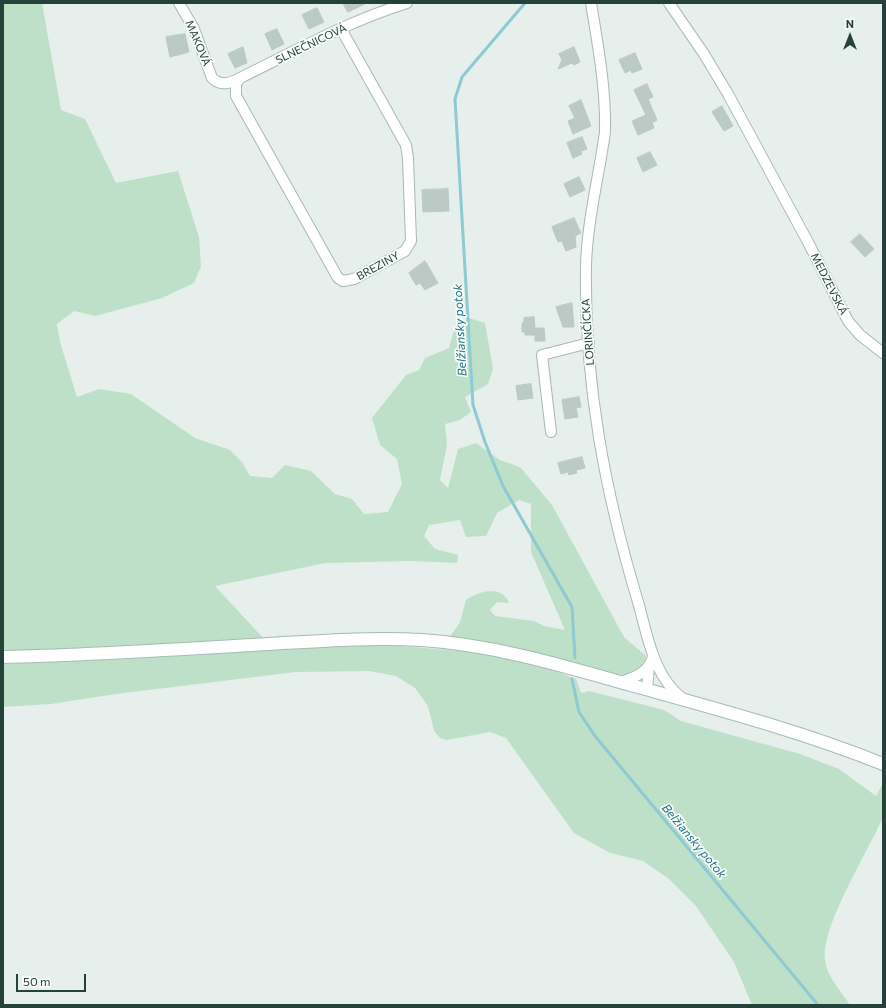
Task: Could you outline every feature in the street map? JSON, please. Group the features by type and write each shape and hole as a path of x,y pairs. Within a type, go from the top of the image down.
{"main road":[{"path":"3,657 71,656 337,640 419,640 479,646 620,682 789,730 838,746 883,764"}],"street":[{"name":"MAKOVÁ","path":"179,3 194,29 212,78 217,83"},
{"name":"SLNEČNICOVÁ","path":"217,83 223,84 240,78 341,29 386,9 407,3"},
{"name":"LORINČÍCKA","path":"591,3 604,89 605,110 605,132 586,264 589,343 596,421 608,490 619,538 653,656 660,673 670,688 684,700"},
{"name":"MEDZEVSKÁ","path":"669,3 704,54 809,244 848,321 860,335 883,353"},
{"name":"BREZINY","path":"240,78 236,84 236,96 338,278 343,281 354,279 405,251 409,246 411,234 408,158 406,145 341,29"},
{"path":"551,432 542,356 589,343"},
{"path":"651,691 649,666 653,656"},
{"path":"620,682 637,676 649,666"},
{"path":"651,691 660,673"}],"green space":[{"path":"3,3 42,3 61,110 85,119 116,183 178,171 199,237 201,266 194,283 162,298 95,316 74,311 57,324 60,342 77,397 99,389 131,394 195,438 230,450 242,462 250,476 272,478 285,465 311,471 335,494 352,499 364,514 388,512 402,484 397,459 380,445 372,418 406,375 419,370 425,358 449,348 454,330 469,318 485,323 493,369 488,384 465,397 471,412 460,420 445,424 447,445 440,480 448,488 458,449 476,443 500,460 520,467 552,505 624,637 646,656 644,666 631,675 620,678 450,637 460,622 466,600 477,594 490,591 501,593 506,597 509,603 497,602 490,610 495,616 534,621 544,626 565,630 531,552 531,504 519,500 497,513 486,536 466,537 460,520 429,525 424,536 435,549 458,555 457,563 410,561 325,563 215,586 265,640 3,654"},
{"path":"387,645 474,652 544,667 576,679 581,693 589,691 664,710 681,721 800,754 839,769 876,796 883,783 884,807 882,819 838,909 830,928 826,946 825,960 828,972 850,1005 752,1005 734,962 696,906 669,879 643,861 610,853 574,833 506,738 490,732 447,740 440,738 434,731 428,706 415,688 396,676 369,671 296,672 116,694 51,704 3,707 3,664 125,659 274,649"}],"building":[{"path":"343,3 367,3 348,12"},
{"path":"317,8 324,22 309,29 302,15"},
{"path":"277,29 284,44 272,50 265,34"},
{"path":"185,34 189,52 170,57 166,37"},
{"path":"243,47 247,63 235,68 228,54"},
{"path":"574,47 580,62 574,65 572,63 558,69 562,60 559,54"},
{"path":"635,53 642,69 632,73 631,70 625,73 619,60"},
{"path":"647,84 653,97 648,99 657,120 652,123 654,128 638,135 632,121 646,115 634,90"},
{"path":"581,100 591,126 573,134 568,121 575,118 569,106"},
{"path":"722,106 733,126 724,131 712,112"},
{"path":"582,137 587,149 581,151 582,154 573,158 567,143"},
{"path":"650,152 657,165 643,172 637,158"},
{"path":"579,177 585,190 570,197 564,184"},
{"path":"448,189 449,211 423,212 422,190"},
{"path":"574,218 581,233 575,236 576,247 566,251 562,241 558,242 552,227"},
{"path":"860,234 874,249 865,257 851,242"},
{"path":"425,261 438,283 425,290 420,283 416,285 409,273"},
{"path":"572,303 574,327 563,327 556,307"},
{"path":"534,317 535,328 544,328 545,341 535,341 535,335 525,335 525,332 522,332 522,323 524,322 524,318"},
{"path":"531,384 533,398 518,400 516,386"},
{"path":"579,397 581,407 576,408 578,417 565,419 562,400"},
{"path":"582,457 585,468 576,470 577,473 569,475 568,472 561,474 558,463"}],"waterway":[{"name":"Belžiansky potok","path":"525,3 462,77 455,99 473,405 485,442 503,486 572,607 575,658"},
{"name":"Belžiansky potok","path":"572,679 579,712 595,736 818,1005"}]}
